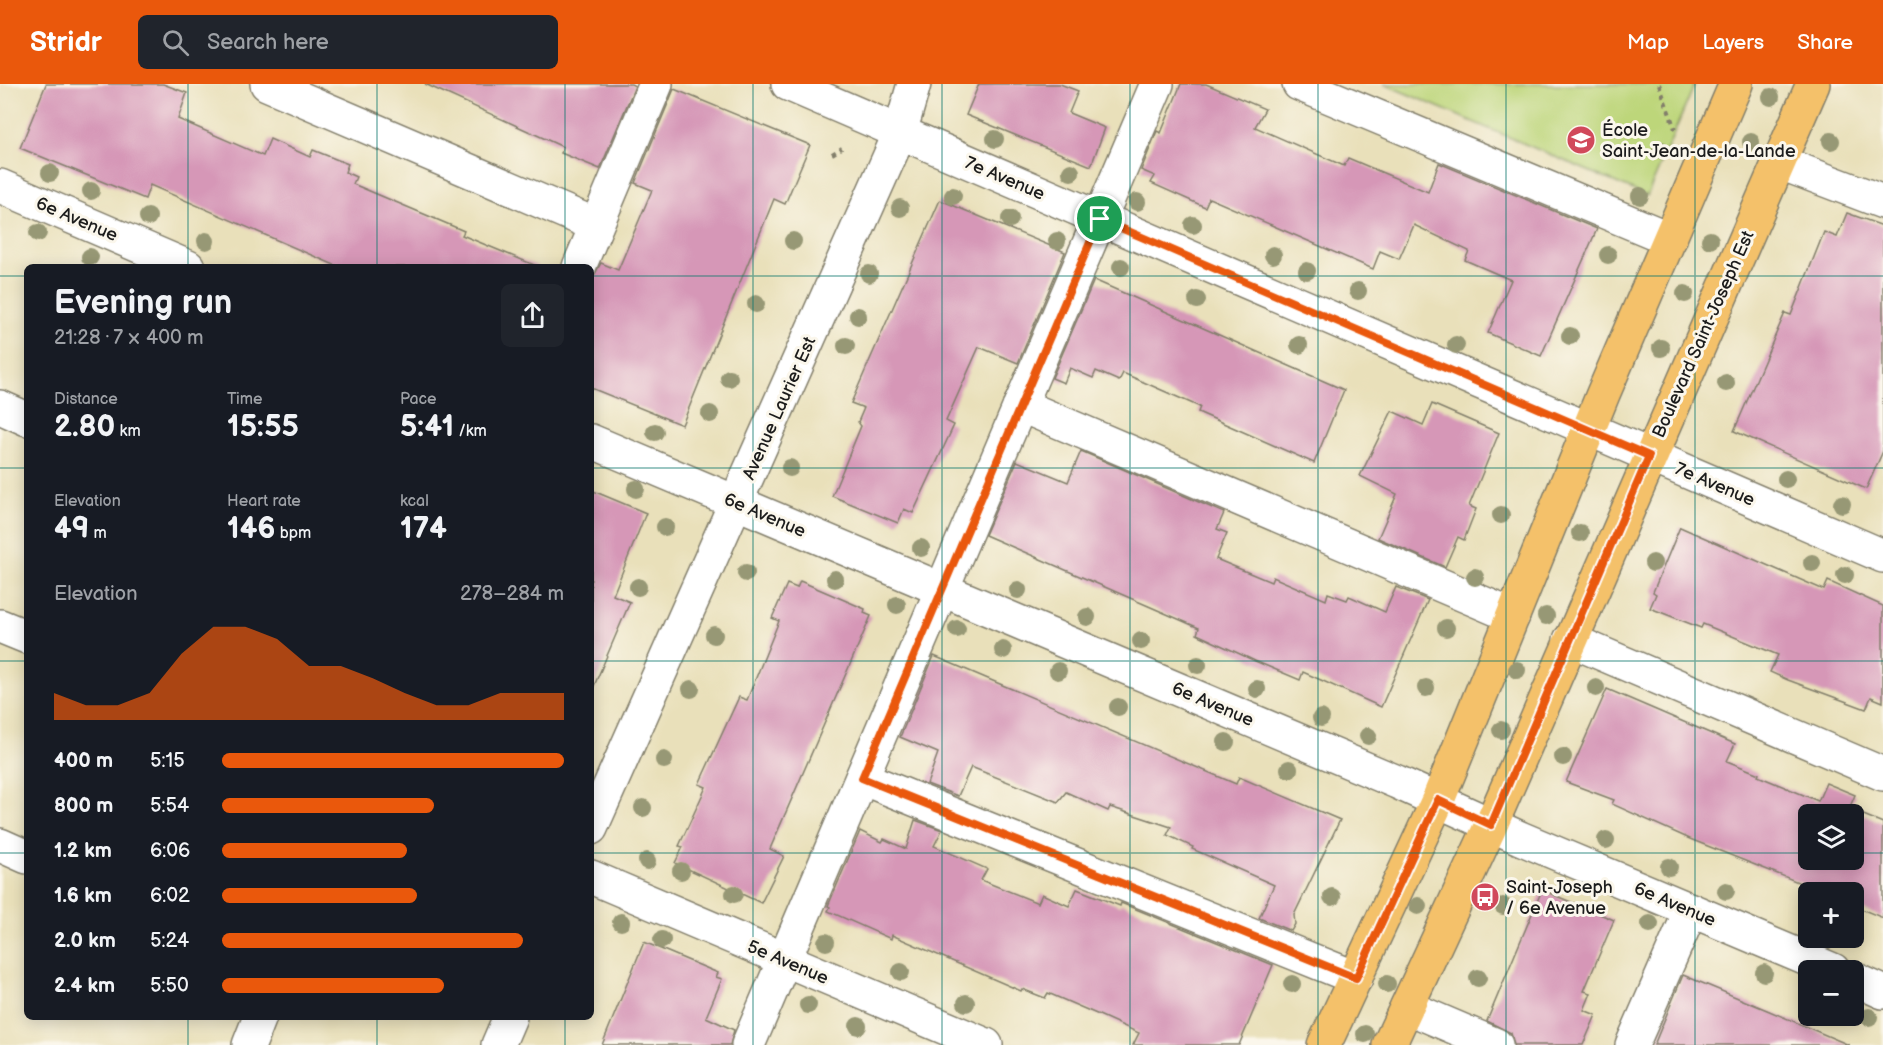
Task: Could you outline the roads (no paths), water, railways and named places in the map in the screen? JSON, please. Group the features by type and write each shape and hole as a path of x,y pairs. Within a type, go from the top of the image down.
{"main road":[{"path":"1324,1045 1438,800 1588,430 1736,84"},
{"name":"Boulevard Saint-Joseph Est","path":"1389,1045 1491,825 1649,456 1813,84"}],"street":[{"path":"267,84 596,225"},
{"path":"580,264 656,84"},
{"name":"7e Avenue","path":"788,84 1883,556"},
{"name":"Avenue Laurier Est","path":"594,821 900,133 914,84"},
{"path":"748,1045 1157,84"},
{"path":"1299,84 1670,239"},
{"path":"1779,162 1883,202"},
{"name":"6e Avenue","path":"0,186 181,264"},
{"path":"1020,405 1513,616"},
{"path":"0,407 24,418"},
{"name":"6e Avenue","path":"594,442 1809,960"},
{"path":"0,626 24,636"},
{"path":"1570,640 1883,774"},
{"path":"862,778 1356,978"},
{"path":"0,845 24,856"},
{"name":"5e Avenue","path":"594,878 783,961 986,1045"},
{"path":"1632,1045 1691,910"},
{"path":"1864,983 1883,992"},
{"path":"1407,1007 1496,1045"},
{"path":"249,1045 260,1020"},
{"path":"498,1045 509,1020"}],"place":[{"name":"École Saint-Jean-de-la-Lande","path":"1581,140"},
{"name":"Saint-Joseph / 6e Avenue","path":"1485,897"}]}
